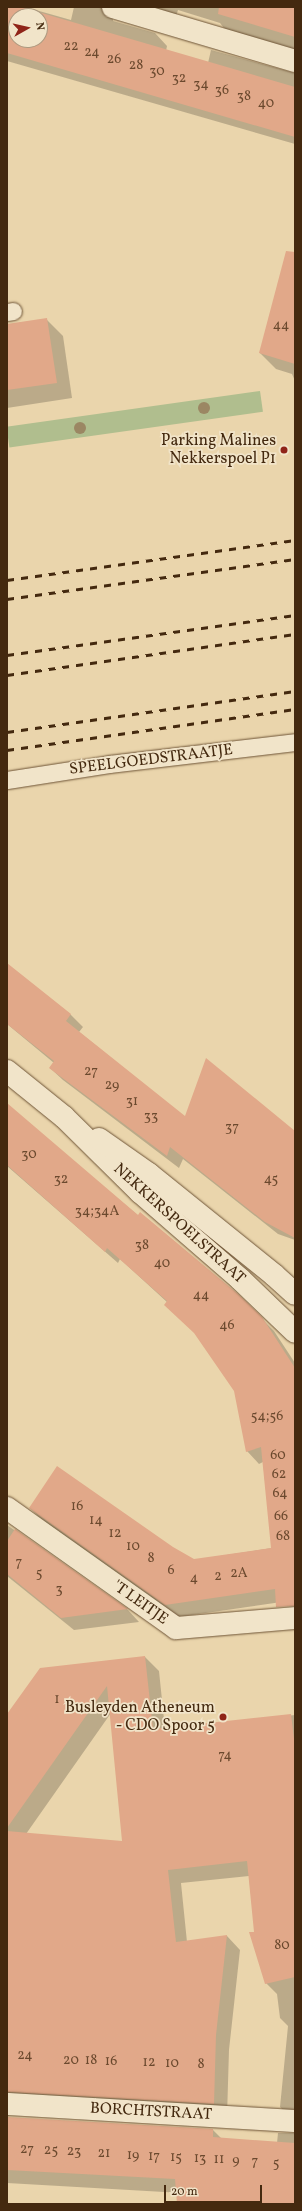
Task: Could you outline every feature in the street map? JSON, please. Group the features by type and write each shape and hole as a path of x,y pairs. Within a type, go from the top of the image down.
{"street":[{"path":"113,7 295,61"},
{"name":"NEKKERSPOELSTRAAT","path":"7,1071 64,1117 140,1192 240,1278 295,1332"},
{"name":"NEKKERSPOELSTRAAT","path":"64,1117 124,1155 274,1275 295,1294"},
{"name":"'T LEITJE","path":"7,1508 176,1628 295,1618"},
{"name":"BORCHTSTRAAT","path":"7,2104 295,2121"}],"lane":[{"name":"SPEELGOEDSTRAATJE","path":"7,780 109,764 295,742"}],"green space":[{"path":"260,391 263,412 9,447 7,427"}],"building":[{"path":"7,7 24,8 8,8 8,48 48,48 48,15 295,87 295,137 7,53"},
{"path":"219,7 295,7 295,37 218,14"},
{"path":"286,251 295,252 295,364 259,353"},
{"path":"47,318 57,383 7,390 7,324"},
{"path":"7,963 71,1014 66,1021 185,1116 206,1058 295,1131 295,1238 265,1222 170,1147 167,1156 49,1068 54,1061 7,1024"},
{"path":"7,1103 138,1215 140,1212 238,1294 262,1317 295,1368 295,1606 276,1607 275,1589 165,1605 29,1508 57,1466 173,1547 194,1559 271,1548 261,1447 246,1452 234,1391 194,1333 164,1305 167,1301 107,1248 105,1252 7,1165"},
{"path":"15,1529 128,1609 61,1618 7,1574 7,1541"},
{"path":"145,1656 153,1729 291,1714 295,1747 295,1977 265,1984 249,1932 254,1932 247,1861 168,1870 176,1942 227,1935 216,2035 214,2104 7,2092 7,1831 122,1841 107,1686 7,1828 7,1714 40,1668"},
{"path":"7,2117 213,2129 213,2137 295,2143 295,2204 177,2204 175,2179 7,2170"}],"railway":[{"path":"7,580 295,540"},
{"path":"7,599 295,559"},
{"path":"7,655 295,615"},
{"path":"7,675 295,634"},
{"path":"7,732 295,691"},
{"path":"7,750 295,709"}],"place":[{"name":"Parking Malines Nekkerspoel P1","path":"284,450"},
{"name":"Busleyden Atheneum - CDO Spoor 5","path":"223,1717"}]}
